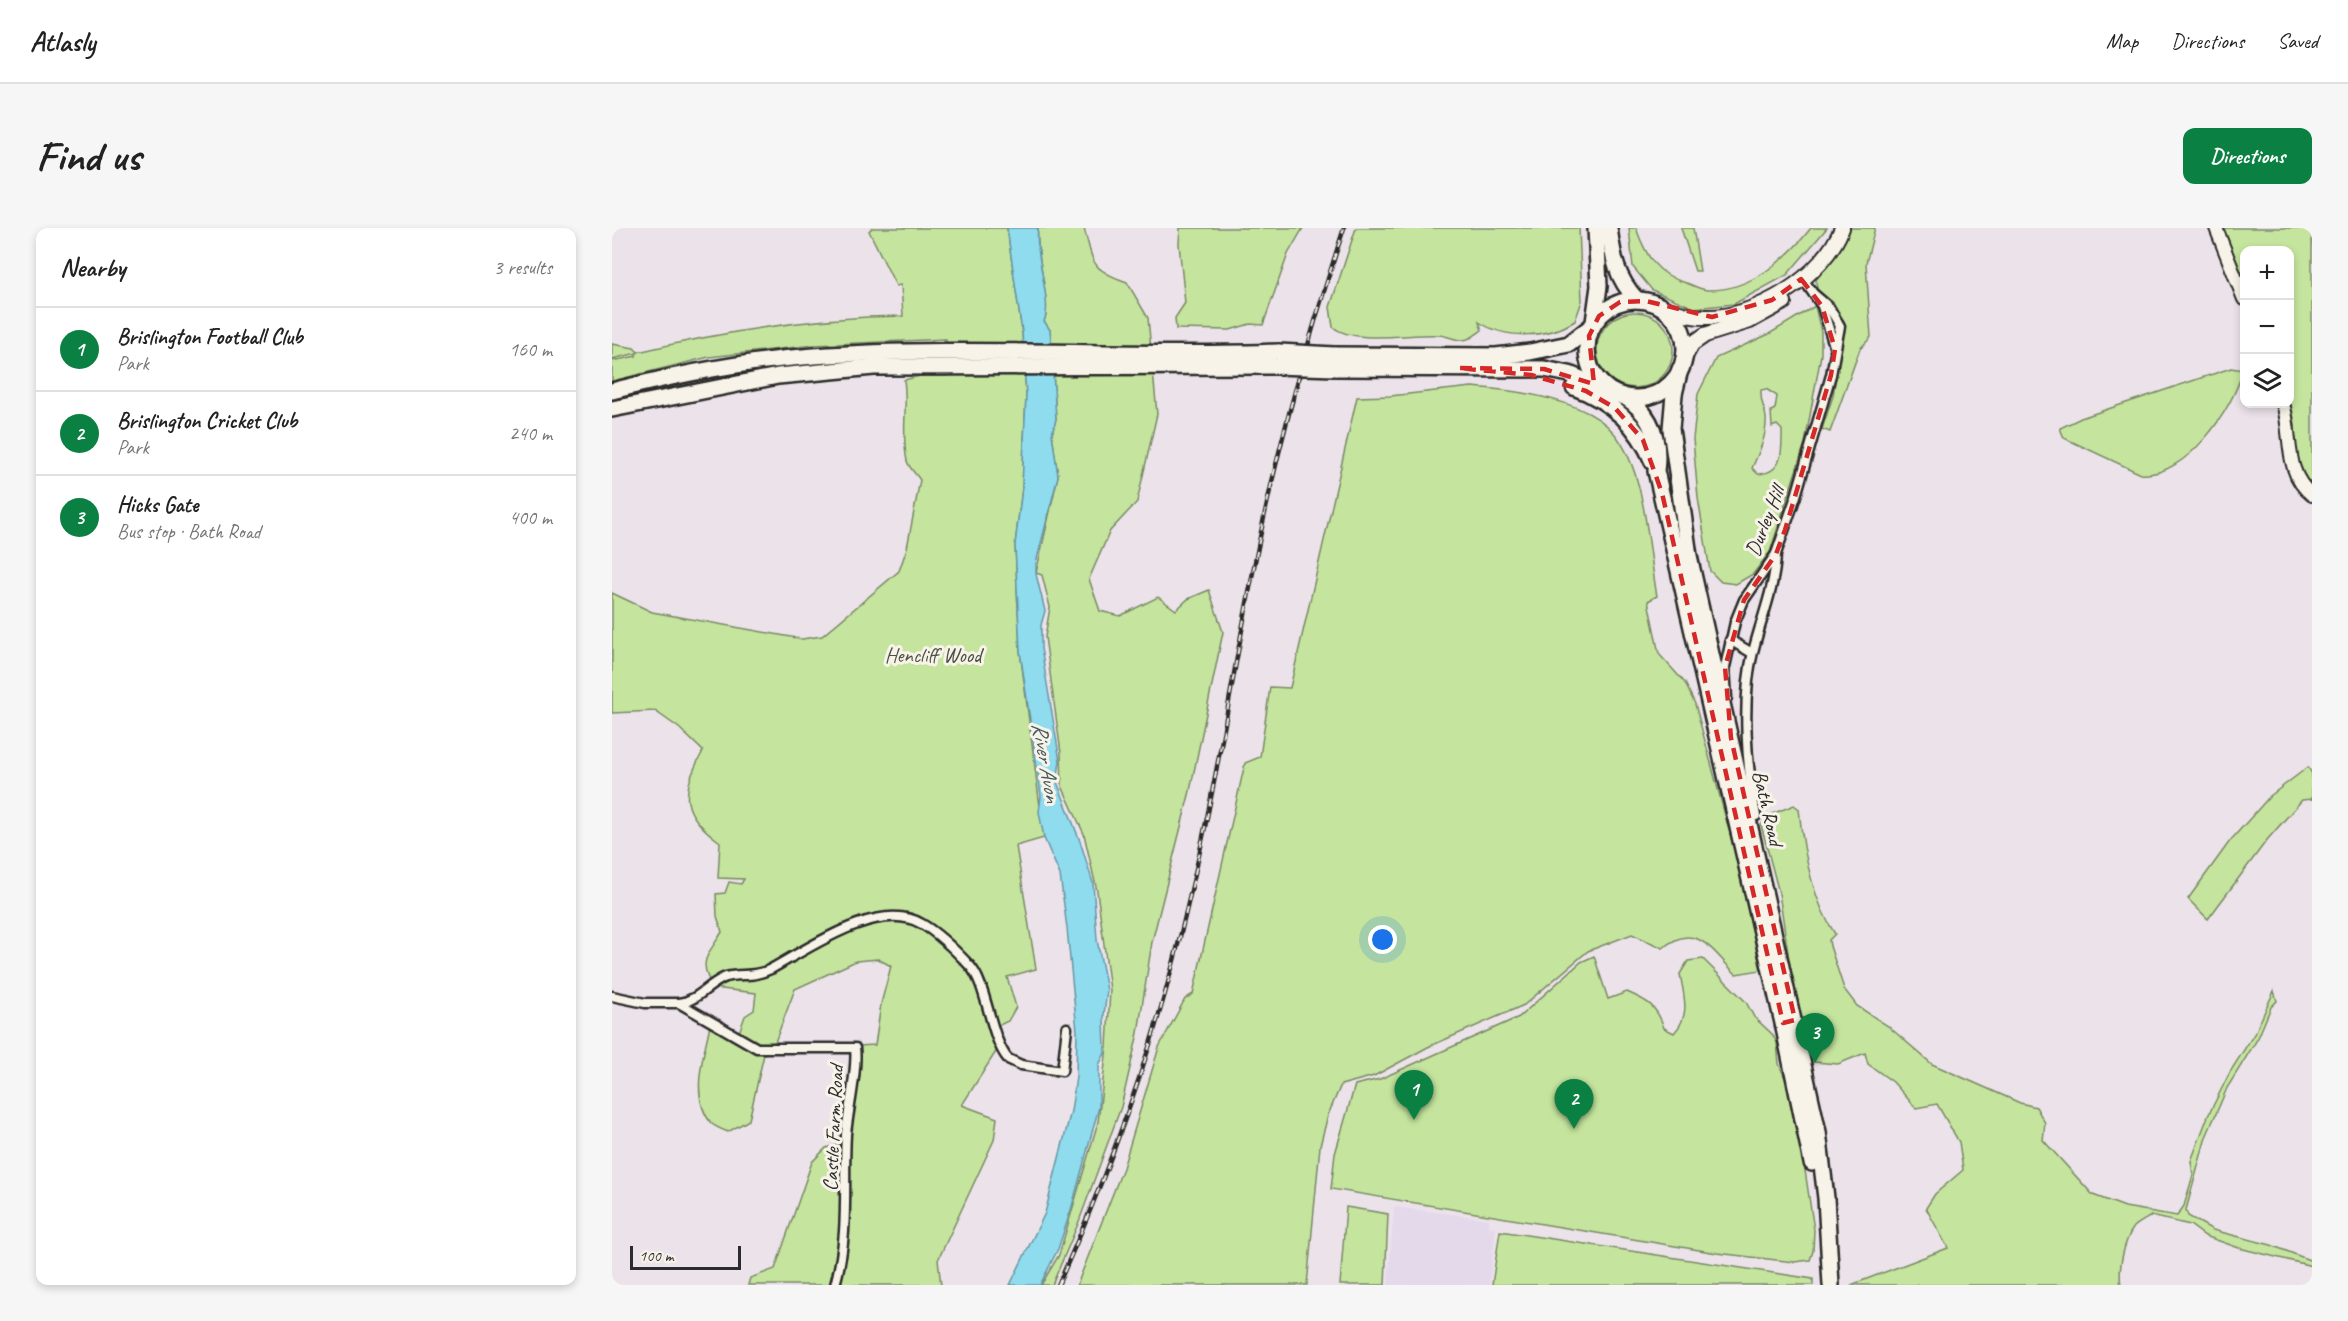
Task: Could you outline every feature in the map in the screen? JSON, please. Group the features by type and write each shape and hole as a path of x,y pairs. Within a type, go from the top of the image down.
{"highway":[{"path":"1596,228 1599,286 1587,345 1589,364 1593,374 1608,390"},
{"path":"1609,228 1618,275 1624,286 1637,300"},
{"path":"1335,362 1496,356 1569,344 1614,305 1637,300 1655,304 1668,313 1678,326 1684,342 1682,365 1670,384 1657,393 1643,398 1625,397 1556,371 1511,367 1458,368"},
{"path":"612,391 714,369 772,360 854,354 940,359 1164,361 1277,359 1458,368 1531,375 1586,392 1628,419 1643,440 1656,471"},
{"path":"612,409 778,376 940,359"},
{"name":"Bath Road","path":"1682,365 1672,405 1674,451 1691,565 1731,738 1789,1021"},
{"name":"Bath Road","path":"1625,397 1639,408 1651,423 1658,456 1656,471 1818,1132 1826,1198 1831,1285"}],"main road":[{"path":"1655,304 1694,316 1730,314 1772,300 1803,279 1823,258 1842,228"},
{"path":"1682,365 1698,339 1750,321 1769,311 1805,284 1803,279"}],"street":[{"path":"2216,228 2240,289"},
{"name":"Durley Hill","path":"1731,738 1725,667 1730,640 1744,600 1776,554 1796,496 1831,375 1840,326 1829,307 1815,295 1803,279"},
{"path":"2284,408 2292,466 2298,481 2312,495"},
{"path":"1756,816 1747,749 1752,653 1775,571 1776,554"},
{"path":"1730,640 1752,653"},
{"path":"679,1003 689,1002 725,978 749,977 770,969 844,929 875,919 911,919 922,924 973,969 1008,1059 1021,1065 1062,1071 1067,1028"},
{"name":"Castle Farm Road","path":"612,996 645,1003 679,1003 757,1047 855,1048 846,1137 847,1206 841,1261 835,1285"}],"highlighted area":[{"path":"1801,279 1822,306 1835,349 1831,375 1785,530 1776,554 1744,600 1725,667 1731,738 1795,1020 1783,1023 1662,493 1643,440 1615,408 1586,391 1531,375 1458,368 1544,369 1594,384 1589,336 1599,316 1620,302 1646,301 1712,317 1772,300"}],"shaded area":[{"path":"1394,1207 1489,1219 1489,1226 1496,1228 1489,1285 1388,1285"}],"green space":[{"name":"Hencliff Wood","path":"872,228 1007,228 1022,332 1026,395 1022,488 1015,545 1020,651 1044,838 1016,846 1036,969 1007,977 1016,1007 1008,1021 993,1028 997,1050 962,1105 997,1118 994,1140 938,1260 941,1285 748,1285 750,1278 775,1269 812,1162 826,1148 848,1142 858,1046 875,1045 881,1004 891,966 878,959 856,961 795,989 772,1050 764,1054 749,1120 728,1132 711,1123 704,1112 699,1088 710,1025 737,1038 745,1016 754,1010 756,993 713,988 705,964 709,952 722,932 717,916 716,894 725,893 729,882 741,884 744,879 718,878 720,842 697,821 691,811 688,801 690,779 703,751 679,728 655,711 612,713 612,593 652,612 802,639 822,636 899,571 907,548 920,480 908,464 905,451 904,380 920,376 948,376 946,339 814,345 709,357 612,381 612,361 636,356 637,353 612,359 612,344 634,348 638,352 770,326 836,319 903,316 901,285 896,286 869,231"},
{"path":"1038,228 1084,228 1095,264 1106,273 1127,282 1148,318 1157,414 1137,502 1110,531 1089,579 1100,611 1120,616 1158,597 1176,610 1188,599 1209,590 1223,632 1190,791 1152,942 1138,1033 1121,1107 1078,1224 1052,1285 1041,1285 1059,1255 1098,1122 1107,1047 1110,990 1097,891 1084,834 1062,786 1061,753 1045,637 1050,607 1042,575 1036,573 1058,476 1052,434 1056,419 1051,341 1050,330 1044,321 1046,303 1037,239"},
{"path":"1180,228 1303,228 1288,254 1263,325 1250,324 1230,330 1176,329 1175,318 1185,303 1179,244"},
{"path":"1356,228 1579,228 1582,301 1575,321 1552,331 1527,335 1502,332 1479,322 1482,330 1470,338 1461,340 1439,335 1369,337 1343,332 1333,327 1330,307"},
{"path":"1629,228 1636,228 1648,255 1667,275 1708,290 1723,289 1753,279 1779,262 1811,228 1827,228 1787,275 1734,304 1694,308 1652,290 1633,267"},
{"path":"1681,228 1693,228 1700,271 1695,271"},
{"path":"1847,228 1875,228 1866,263 1871,337 1860,349 1830,432 1822,429 1833,396 1844,321 1817,289 1816,280 1838,252"},
{"path":"2221,228 2312,228 2312,491 2295,461 2295,423 2291,408 2294,408 2294,246 2240,246 2240,278"},
{"path":"1815,306 1821,332 1821,355 1805,443 1770,552 1753,574 1736,584 1721,582 1710,571 1698,498 1693,439 1698,394 1716,358 1769,334","holes":["1766,389 1777,396 1775,409 1771,411 1772,427 1777,425 1782,430 1780,459 1773,470 1758,474 1752,468 1762,444 1766,424 1761,390"]},
{"path":"1635,312 1650,315 1662,323 1670,335 1673,350 1670,365 1662,377 1650,385 1635,388 1620,385 1608,377 1600,365 1597,350 1600,335 1608,323 1620,315"},
{"path":"2231,368 2240,370 2238,386 2218,421 2205,438 2175,465 2158,472 2141,474 2064,438 2060,428 2081,418"},
{"path":"1472,387 1528,394 1568,404 1602,421 1625,449 1633,468 1644,511 1657,596 1648,601 1659,654 1685,683 1695,704 1736,856 1761,970 1736,974 1711,948 1694,938 1685,937 1675,940 1663,948 1632,934 1588,951 1524,1005 1428,1047 1374,1076 1341,1085 1328,1115 1320,1146 1307,1285 1077,1285 1123,1168 1159,1047 1185,999 1193,994 1245,763 1260,757 1270,687 1290,688 1357,397 1390,396"},
{"path":"2308,767 2312,774 2312,799 2302,800 2267,840 2208,919 2188,899 2230,841 2270,796"},
{"path":"1794,805 1799,809 1806,857 1815,890 1835,934 1829,940 1830,946 1844,989 1857,1006 1888,1026 1932,1064 2020,1103 2036,1107 2045,1123 2043,1140 2093,1195 2125,1207 2177,1216 2184,1206 2193,1175 2191,1161 2208,1116 2230,1072 2256,1031 2274,991 2277,1001 2271,1007 2258,1038 2227,1088 2206,1137 2186,1210 2188,1216 2213,1230 2271,1245 2312,1261 2312,1266 2239,1248 2205,1236 2190,1225 2151,1216 2134,1227 2127,1239 2121,1263 2121,1285 1851,1285 1948,1248 1926,1208 1935,1194 1963,1170 1959,1142 1937,1104 1916,1108 1893,1082 1868,1064 1865,1053 1838,1064 1814,1062 1790,966 1779,893 1761,825 1772,814"},
{"path":"1594,956 1608,999 1627,992 1641,998 1655,1009 1664,1028 1674,1033 1683,1019 1685,1005 1680,974 1688,961 1703,959 1746,1002 1754,1017 1772,1034 1777,1043 1779,1064 1788,1085 1804,1164 1814,1230 1810,1260 1794,1262 1717,1253 1331,1189 1335,1154 1355,1085 1380,1079 1519,1017 1581,962"},
{"path":"1346,1207 1388,1214 1385,1285 1340,1285"},
{"path":"1500,1231 1813,1279 1813,1285 1492,1285"}],"water":[{"name":"River Avon","path":"1007,228 1038,228 1037,239 1046,303 1044,321 1050,330 1051,341 1056,419 1052,434 1058,476 1036,563 1036,574 1045,611 1041,625 1041,648 1060,761 1057,782 1080,841 1093,883 1097,940 1107,990 1104,1015 1105,1053 1099,1065 1099,1107 1071,1210 1058,1249 1040,1285 1010,1285 1045,1213 1071,1111 1076,1077 1077,1031 1060,875 1044,838 1039,812 1041,796 1020,651 1015,545 1022,488 1026,395 1022,332"}],"railway":[{"path":"1058,1285 1116,1143 1164,998 1199,855 1266,507 1307,347 1344,228"}],"place":[{"name":"Hicks Gate","path":"1815,1063"},
{"name":"Brislington Football Club","path":"1414,1120"},
{"name":"Brislington Cricket Club","path":"1574,1129"}]}
